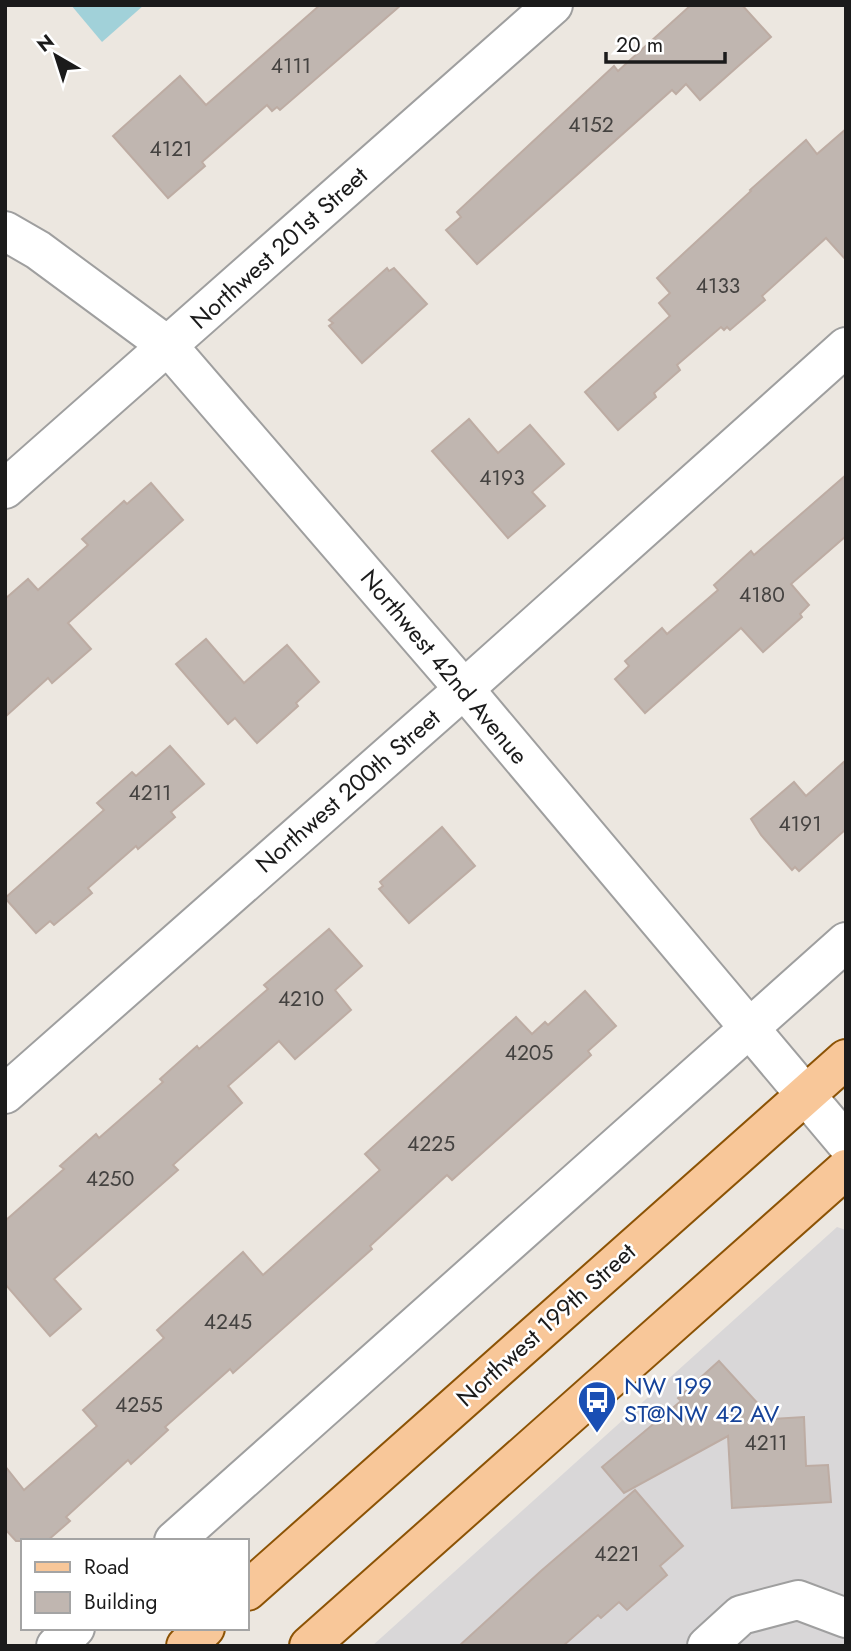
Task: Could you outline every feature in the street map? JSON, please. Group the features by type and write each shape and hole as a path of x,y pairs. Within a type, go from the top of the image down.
{"main road":[{"name":"Northwest 199th Street","path":"248,1590 846,1059"},
{"path":"309,1646 846,1169"},
{"path":"186,1646 203,1630"}],"street":[{"name":"Northwest 201st Street","path":"5,489 553,5"},
{"name":"Northwest 42nd Avenue","path":"5,232 38,250 168,346 464,689 846,1143"},
{"name":"Northwest 200th Street","path":"5,1094 464,689 846,346"},
{"path":"176,1539 846,943"},
{"path":"706,1646 741,1615 799,1600 846,1618"},
{"path":"56,1646 73,1630"}],"shaded area":[{"path":"837,1227 846,1230 846,1646 372,1646"}],"water":[{"path":"71,5 144,5 102,42"}],"building":[{"path":"320,5 401,5 280,110 277,107 272,111 267,105 202,162 205,166 168,198 113,136 180,76 206,105"},
{"path":"691,5 742,5 771,37 700,100 686,84 676,94 672,90 477,264 446,230 461,217 457,212 614,66 618,71"},
{"path":"846,129 846,260 826,238 762,296 765,300 730,330 721,327 677,365 680,370 654,393 656,397 618,430 585,392 670,316 659,303 670,293 657,278 806,140 817,154"},
{"path":"387,268 389,271 394,268 427,304 362,363 329,326 333,323 329,320"},
{"path":"469,419 498,453 530,425 564,464 532,492 545,506 508,538 432,451"},
{"path":"846,475 846,536 791,584 809,605 800,614 802,617 763,652 741,628 645,713 615,679 629,666 625,661 662,628 667,634 718,590 714,585 751,551 754,555"},
{"path":"151,483 183,520 68,623 91,649 52,683 48,678 5,717 5,599 28,579 38,590 88,545 82,539 124,501 127,504"},
{"path":"206,639 244,683 287,645 319,682 296,703 298,706 257,743 235,718 228,724 176,664"},
{"path":"170,746 204,784 171,812 175,817 138,849 136,846 88,888 92,893 54,925 50,921 36,933 5,898 104,810 97,803 132,772 136,776"},
{"path":"846,760 846,829 799,871 795,867 792,870 761,835 751,819 794,782 806,796"},
{"path":"442,827 475,866 409,923 379,889 383,886 380,882"},
{"path":"329,929 362,966 335,990 351,1010 295,1059 279,1041 228,1086 242,1103 173,1165 178,1170 54,1279 81,1309 50,1336 5,1284 5,1221 64,1169 60,1166 96,1134 99,1138 163,1082 160,1079 268,989 264,985"},
{"path":"585,991 616,1026 588,1051 591,1055 452,1180 447,1175 370,1246 372,1249 233,1373 230,1369 165,1427 168,1430 131,1464 128,1460 66,1517 70,1521 49,1539 16,1541 5,1529 5,1466 24,1490 97,1426 83,1410 164,1338 157,1330 243,1252 263,1275 380,1170 365,1154 516,1017 532,1034 545,1022 548,1025"},
{"path":"719,1361 772,1419 804,1417 806,1466 828,1465 831,1502 732,1508 728,1436 624,1493 602,1467 681,1401 678,1398"},
{"path":"635,1490 683,1546 660,1566 667,1575 627,1610 619,1602 601,1618 598,1615 563,1646 459,1646 541,1571"}],"place":[{"name":"NW 199 ST@NW 42 AV","path":"597,1434"}]}
